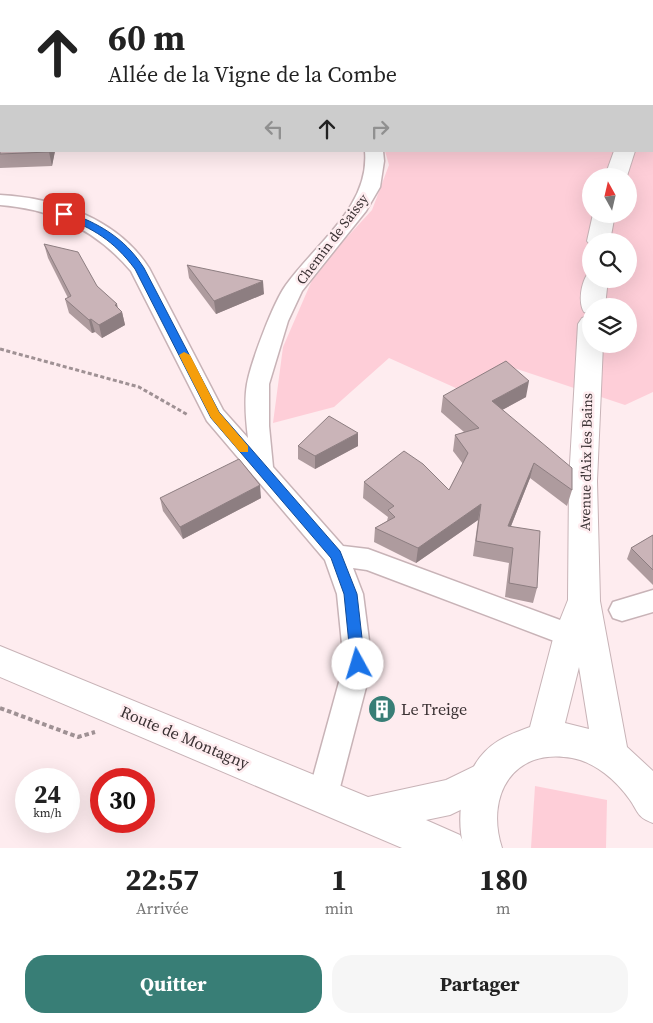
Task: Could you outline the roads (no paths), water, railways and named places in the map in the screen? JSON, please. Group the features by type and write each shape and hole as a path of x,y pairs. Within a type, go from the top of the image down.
{"main road":[{"path":"619,168 625,152"},
{"name":"Avenue d'Aix les Bains","path":"584,601 586,555 583,481 590,353"},
{"path":"544,740 570,635 584,601"},
{"path":"584,601 611,756"},
{"name":"Route de Montagny","path":"0,660 371,814 406,832 448,848"},
{"path":"483,848 478,834 478,804 487,778 502,760 521,746 544,740 574,741 589,745 611,756 632,772 648,794 653,805"},
{"path":"371,814 413,807 450,797 487,778"}],"street":[{"name":"Chemin de Saissy","path":"262,470 258,426 258,384 278,321 293,289 360,207 370,187 375,161 374,152"},
{"path":"0,200 49,207 95,226 113,238 128,253 140,268 215,415 336,555 350,594 358,664 323,794"},
{"path":"336,555 368,560 570,635"},
{"path":"622,610 653,601"}],"place":[{"name":"Le Treige","path":"382,709"}]}
